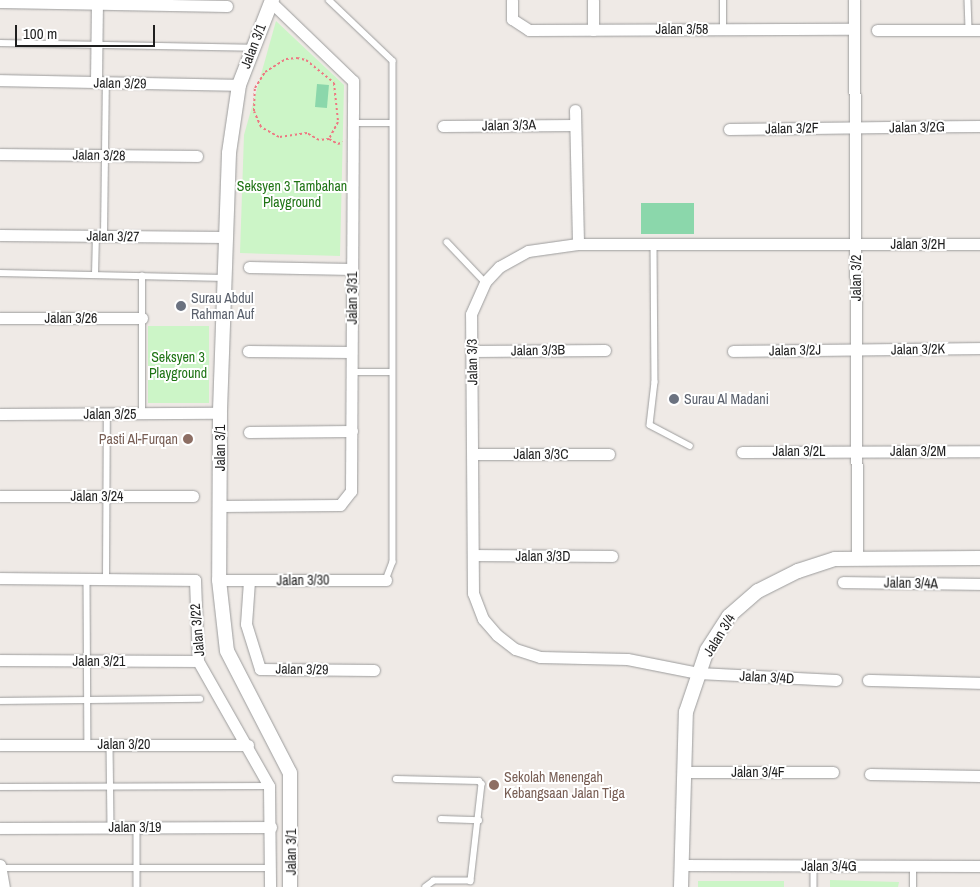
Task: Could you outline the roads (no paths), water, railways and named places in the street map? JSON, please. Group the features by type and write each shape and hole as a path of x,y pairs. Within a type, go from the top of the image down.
{"street":[{"name":"Jalan 3/58","path":"512,0 512,19 529,30 854,29"},
{"path":"593,0 593,30"},
{"name":"Jalan 3/2","path":"854,0 858,557"},
{"name":"Jalan 3/1","path":"271,1 250,48 239,85 229,153 220,413 219,580 227,651 290,773 290,887"},
{"name":"Jalan 3/31","path":"220,506 340,505 351,490 353,80 271,1"},
{"path":"0,2 97,4 145,2 227,6"},
{"path":"97,4 96,44 101,82"},
{"path":"877,30 974,30"},
{"name":"Jalan 3/29","path":"1,80 239,85"},
{"path":"575,110 578,244"},
{"name":"Jalan 3/3A","path":"443,126 576,125"},
{"name":"Jalan 3/2G","path":"855,127 980,126"},
{"name":"Jalan 3/2F","path":"729,128 855,127"},
{"name":"Jalan 3/28","path":"0,154 197,156"},
{"name":"Jalan 3/27","path":"0,234 226,237"},
{"name":"Jalan 3/3","path":"673,669 627,659 540,657 515,649 483,619 473,594 471,314 485,282 499,267 528,251 578,244 856,244"},
{"name":"Jalan 3/2H","path":"856,244 980,244"},
{"path":"249,267 352,269"},
{"name":"Jalan 3/26","path":"0,318 142,318"},
{"name":"Jalan 3/2K","path":"856,349 980,348"},
{"name":"Jalan 3/2J","path":"733,351 856,349"},
{"name":"Jalan 3/3B","path":"472,351 605,350"},
{"path":"248,351 351,352"},
{"name":"Jalan 3/25","path":"0,414 220,413"},
{"path":"249,432 352,431"},
{"name":"Jalan 3/2M","path":"857,451 980,451"},
{"name":"Jalan 3/2L","path":"742,452 857,451"},
{"name":"Jalan 3/3C","path":"473,454 609,454"},
{"name":"Jalan 3/24","path":"0,496 193,496"},
{"name":"Jalan 3/3D","path":"474,555 612,556"},
{"name":"Jalan 3/4","path":"681,887 686,712 698,673 718,631 742,603 758,591 817,563 858,557 980,558"},
{"name":"Jalan 3/22","path":"0,578 195,580 198,660 248,745 269,786 271,827 270,887"},
{"name":"Jalan 3/30","path":"219,580 386,580"},
{"name":"Jalan 3/29","path":"248,581 246,624 260,669 374,670"},
{"name":"Jalan 3/4A","path":"843,582 980,584"},
{"name":"Jalan 3/21","path":"0,660 198,660"},
{"name":"Jalan 3/4D","path":"673,669 698,673 836,680"},
{"path":"868,680 980,684"},
{"name":"Jalan 3/20","path":"0,745 248,745"},
{"name":"Jalan 3/4F","path":"683,772 833,772"},
{"path":"870,774 980,776"},
{"name":"Jalan 3/19","path":"0,828 271,827"},
{"name":"Jalan 3/4G","path":"682,865 978,867"},
{"path":"0,866 4,887"}],"lane":[{"path":"329,0 393,61 393,562 386,580"},
{"path":"723,0 723,29"},
{"path":"968,0 974,30"},
{"path":"0,43 250,48"},
{"path":"95,275 100,236 105,155 101,82"},
{"path":"352,123 392,123"},
{"path":"447,242 485,282"},
{"path":"654,245 656,382 650,425 690,446"},
{"path":"0,274 225,278"},
{"path":"142,276 142,414"},
{"path":"351,372 392,372"},
{"path":"106,579 107,414"},
{"path":"87,579 88,744"},
{"path":"0,701 200,699"},
{"path":"110,744 111,828"},
{"path":"396,779 479,781 482,784 471,881 465,885 434,881 426,887"},
{"path":"0,787 269,786"},
{"path":"442,819 479,820"},
{"path":"137,827 137,887"},
{"path":"0,866 270,868"},
{"path":"814,866 814,887"},
{"path":"913,867 913,887"}],"place":[{"name":"Surau Abdul Rahman Auf","path":"181,306"},
{"name":"Surau Al Madani","path":"674,399"},
{"name":"Pasti Al-Furqan","path":"188,439"},
{"name":"Sekolah Menengah Kebangsaan Jalan Tiga","path":"494,785"}],"park label":[{"name":"Seksyen 3 Tambahan Playground","path":"292,194"},
{"name":"Seksyen 3 Playground","path":"178,366"}]}
